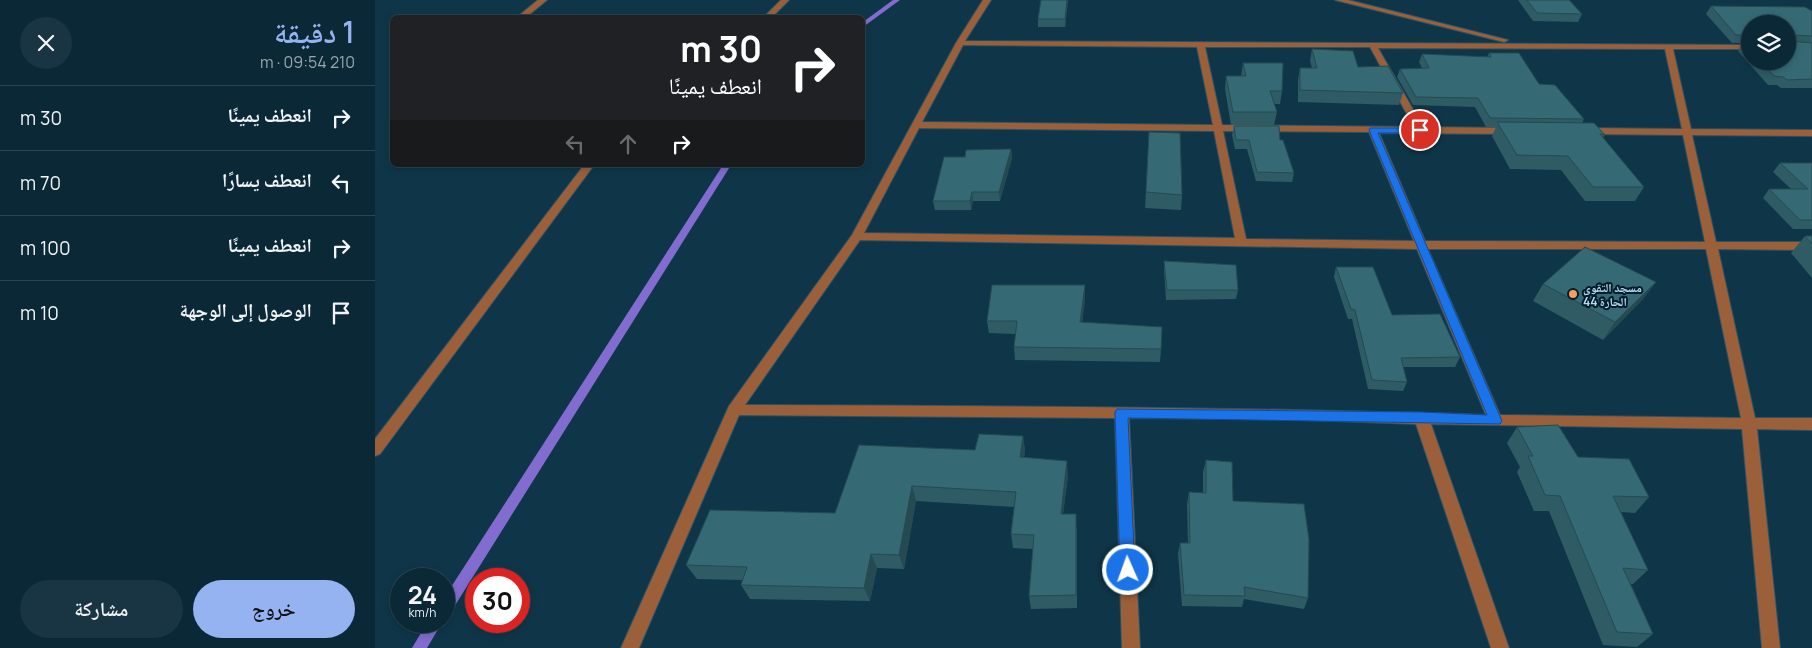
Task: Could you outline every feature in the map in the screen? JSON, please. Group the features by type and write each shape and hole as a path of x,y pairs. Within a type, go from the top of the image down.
{"street":[{"path":"523,15 543,0"},
{"path":"769,15 785,0"},
{"path":"630,648 734,410 857,236 960,43 987,0"},
{"path":"1339,0 1525,46"},
{"path":"960,43 1741,47"},
{"path":"1201,44 1241,241"},
{"path":"1373,45 1420,130"},
{"path":"1669,47 1749,423 1771,648"},
{"path":"915,125 1219,130 1519,131"},
{"path":"1373,130 1495,421"},
{"path":"1578,131 1812,133"},
{"path":"375,450 587,167"},
{"path":"857,236 1421,245 1812,246"},
{"path":"734,410 1121,412 1421,417 1495,421 1812,424"},
{"path":"1121,412 1131,648"},
{"path":"1421,417 1500,648"}],"building":[{"path":"1041,0 1067,0 1065,19 1038,19"},
{"path":"1527,0 1569,0 1582,14 1537,13"},
{"path":"1711,6 1805,7 1812,11 1812,36 1796,35 1796,15 1741,15 1741,35 1736,35"},
{"path":"1796,42 1812,43 1812,79 1787,80 1783,77 1774,76 1768,70 1796,70"},
{"path":"1312,49 1353,51 1358,67 1388,66 1403,93 1300,90 1300,68 1317,68"},
{"path":"1489,53 1519,53 1539,84 1555,85 1584,119 1490,118 1478,98 1416,97 1400,69 1429,68 1422,54 1491,57"},
{"path":"1243,63 1283,63 1282,91 1270,91 1277,112 1233,112 1226,76 1246,76"},
{"path":"1497,122 1594,123 1605,135 1600,134 1644,187 1593,187 1568,156 1517,155"},
{"path":"1234,126 1279,126 1280,140 1283,140 1294,173 1257,172 1249,140 1236,140"},
{"path":"1149,132 1180,133 1182,195 1146,192"},
{"path":"1011,149 999,192 972,192 970,201 933,201 944,157 965,157 966,150"},
{"path":"1780,163 1812,163 1812,220 1800,220 1769,189 1808,189"},
{"path":"1805,236 1812,236 1812,244"},
{"path":"1585,247 1656,282 1615,322 1543,284"},
{"path":"1164,261 1236,265 1238,290 1167,290"},
{"path":"1336,267 1373,267 1392,315 1440,314 1460,357 1401,358 1407,382 1372,380 1355,310 1351,309"},
{"path":"992,285 1085,285 1080,322 1162,327 1161,349 1014,347 1017,321 987,321"},
{"path":"1558,425 1578,457 1629,459 1649,497 1613,496 1648,570 1623,568 1653,634 1617,632 1560,496 1545,495 1528,456 1533,456 1517,427"},
{"path":"979,434 1023,436 1020,457 1067,461 1061,514 1076,514 1076,595 1029,596 1034,535 1011,534 1016,492 912,486 899,555 871,554 864,588 741,585 747,567 686,565 710,510 835,513 859,445 975,450"},
{"path":"1206,460 1232,462 1233,501 1304,504 1309,540 1308,598 1244,587 1245,596 1184,595 1180,543 1190,543 1189,492 1206,493"}],"waterway":[{"path":"865,24 897,0"},
{"path":"455,593 726,167"},
{"path":"419,648 428,633"}],"place":[{"name":"مسجد التقوي الحارة 44","path":"1573,294"}],"route":[{"path":"1128,570 1121,412 1421,417 1495,421 1373,130 1420,130"}]}
